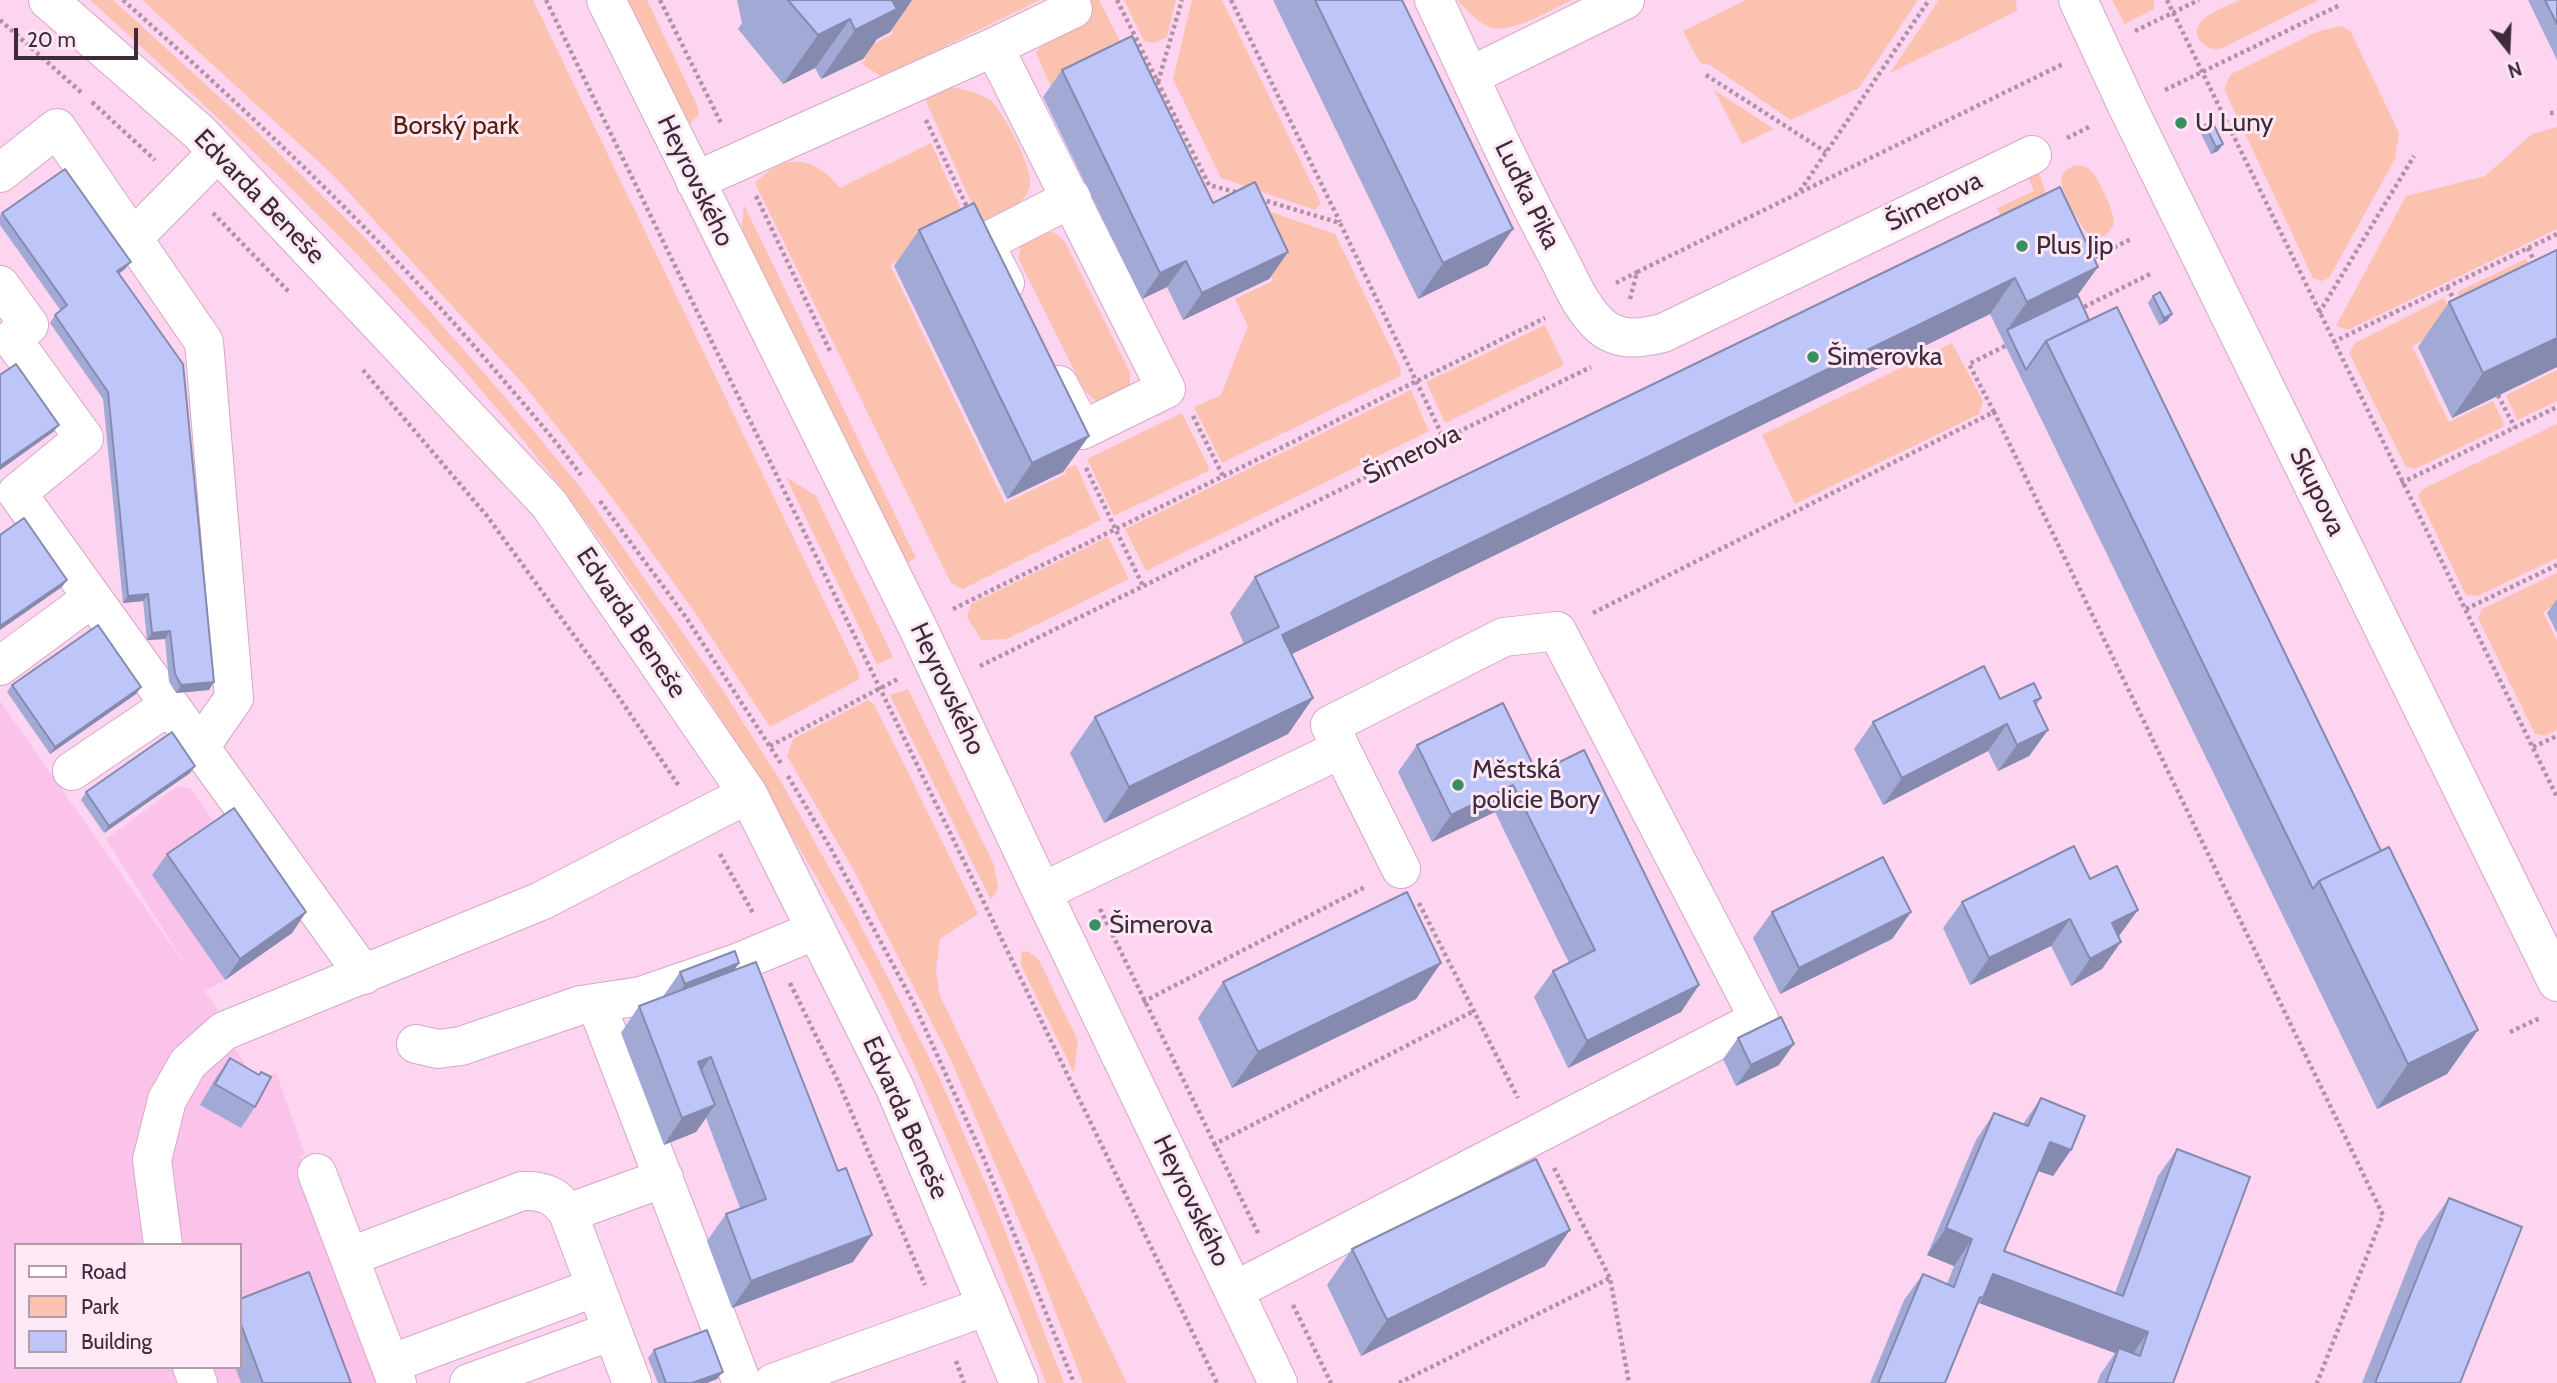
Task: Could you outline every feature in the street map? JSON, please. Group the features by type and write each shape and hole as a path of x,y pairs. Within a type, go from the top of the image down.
{"street":[{"name":"Edvarda Beneše","path":"48,0 199,132 550,503 748,794 895,1088 1019,1383"},
{"name":"Heyrovského","path":"606,0 917,626 1278,1383"},
{"name":"Luďka Pika","path":"1434,0 1544,231 1586,310 1601,326 1619,336"},
{"path":"1470,76 1625,0"},
{"name":"Skupova","path":"2078,0 2551,999"},
{"path":"695,181 1073,9"},
{"path":"994,47 1166,389 1082,430 1045,360"},
{"path":"0,173 57,128 204,342 234,698 200,747"},
{"path":"133,238 218,152"},
{"name":"Šimerova","path":"1619,336 1639,339 1663,333 2032,155"},
{"path":"1021,313 984,243 1072,198"},
{"path":"0,285 29,325 6,343 84,438 8,499 92,598 364,975"},
{"path":"0,666 92,598"},
{"path":"1234,1291 1759,1019 1557,631 1504,637 1330,725 1401,869"},
{"path":"72,771 170,705"},
{"path":"1042,892 1340,749"},
{"path":"163,1243 152,1160 167,1100 188,1063 224,1031 541,901 748,794"},
{"path":"416,1044 438,1049 460,1046 581,1005 641,996 816,930"},
{"path":"596,1003 742,1383"},
{"path":"317,1173 394,1373 596,1287"},
{"path":"568,1213 664,1178"},
{"path":"349,1257 522,1191 549,1194 561,1202 568,1213 632,1383"},
{"path":"774,1383 987,1306"},
{"path":"469,1383 612,1331"}],"path":[{"path":"546,0 1217,1383"},
{"path":"660,0 739,160"},
{"path":"1116,0 1209,184 1340,223"},
{"path":"1158,82 1182,0"},
{"path":"1231,0 1444,439"},
{"path":"1798,194 1929,0"},
{"path":"2167,0 2401,483 2466,608 2557,797"},
{"path":"2173,13 2199,0"},
{"path":"2032,155 2340,5"},
{"path":"0,20 185,186 299,303"},
{"path":"917,626 2099,47"},
{"path":"1706,75 1826,152"},
{"path":"909,84 984,243"},
{"path":"2319,313 2414,156"},
{"path":"2333,342 2557,234"},
{"path":"2084,248 2089,261 2131,239"},
{"path":"2528,248 2540,272"},
{"name":"Šimerova","path":"770,746 880,688 939,672 1143,586 1614,357 1637,272"},
{"path":"2078,310 2150,274"},
{"path":"2447,287 2460,311"},
{"path":"2017,340 1969,364 2383,1215 2317,1383"},
{"path":"356,362 487,516 618,696 700,818 772,948 838,1081 941,1322 964,1383"},
{"path":"1166,389 1187,405 1223,476"},
{"path":"2498,395 2515,428"},
{"path":"2401,483 2557,407"},
{"path":"1557,631 1994,412"},
{"path":"1082,430 1080,456 1143,586"},
{"path":"2466,608 2557,565"},
{"path":"2533,747 2557,736"},
{"path":"1105,1023 1401,869"},
{"path":"1082,872 1331,1383"},
{"path":"2510,1032 2551,999"},
{"path":"1174,1167 1474,1011"},
{"path":"1399,1383 1610,1278"}],"shaded area":[{"path":"0,701 192,975 106,839 178,786 191,789 292,933 225,980 204,991 218,1010 213,1015 255,1079 276,1073 305,1154 300,1156 386,1383 0,1383"}],"green space":[{"path":"90,0 113,0 251,126 368,241 581,488 720,686 783,785 855,914 938,1075 993,1200 1064,1383 1046,1383 952,1150 866,965 759,780 643,601 581,514 496,407 386,285 271,168"},
{"name":"Borský park","path":"142,0 533,0 860,675 858,680 770,727 692,608 610,495 525,386 332,174"},
{"path":"628,0 647,0 697,105 699,115 688,125"},
{"path":"885,0 1040,0 882,77 861,63 866,60 861,50 893,34"},
{"path":"1075,0 1099,0 1124,49 1052,89 1036,53"},
{"path":"1124,0 1176,0 1167,37 1154,43 1144,41"},
{"path":"1192,0 1222,0 1321,203 1315,210 1221,178 1173,79"},
{"path":"1457,0 1572,0 1533,19 1501,29 1482,23"},
{"path":"1746,0 1918,0 1859,88 1791,120 1710,65 1700,63 1683,31"},
{"path":"1939,0 2016,0 2017,11 1890,73"},
{"path":"2112,0 2154,0 2154,9 2125,24"},
{"path":"2240,0 2319,0 2222,48 2211,48 2203,44 2197,34 2202,21"},
{"path":"2342,26 2351,32 2399,133 2395,159 2329,278 2322,281 2313,278 2224,89 2231,74 2319,31"},
{"path":"945,87 969,91 991,101 1016,140 1030,176 1029,190 1019,204 981,224 923,95"},
{"path":"1714,90 1774,129 1742,144"},
{"path":"2557,127 2557,229 2348,330 2336,326 2406,196 2485,176 2532,134"},
{"path":"931,143 970,229 951,235 890,265 1005,503 1066,474 1065,469 1076,465 1101,520 963,589 951,583 755,183 778,166 799,162 820,169 840,188"},
{"path":"2077,165 2092,172 2110,205 2114,225 2105,236 2093,236 2085,231 2064,192 2061,180 2063,174"},
{"path":"2038,170 2047,196 2003,221 1997,208 2034,191 2027,175"},
{"path":"1247,204 1335,234 1401,369 1400,376 1222,463 1194,407 1221,395 1248,326 1235,299 1273,281 1238,207"},
{"path":"744,205 916,558 903,565 745,242 742,224"},
{"path":"1042,230 1055,233 1065,242 1130,372 1130,385 1097,402 1084,390 1019,260 1020,245"},
{"path":"2526,259 2538,285 2470,318 2457,292"},
{"path":"2444,298 2457,324 2412,346 2449,422 2493,401 2505,426 2415,469 2406,467 2349,353 2355,343"},
{"path":"1545,325 1564,365 1445,423 1426,382"},
{"path":"1952,343 1983,401 1979,414 1795,504 1762,435"},
{"path":"2557,370 2557,401 2517,420 2506,395"},
{"path":"1411,390 1429,431 1146,571 1125,529"},
{"path":"1182,413 1210,470 1114,516 1087,459"},
{"path":"2557,424 2557,558 2477,596 2466,595 2418,496 2423,489"},
{"path":"786,477 816,496 893,657 877,664"},
{"path":"1108,537 1129,579 1007,639 981,640 967,616 971,604"},
{"path":"2557,573 2557,604 2543,612 2557,641 2557,730 2545,736 2535,734 2478,618 2482,609"},
{"path":"908,689 994,865 998,888 991,900 890,695"},
{"path":"868,700 874,704 978,914 940,939 936,970 940,996 1127,1383 1083,1383 1036,1261 952,1062 853,869 787,756 793,739"},
{"path":"1022,951 1029,952 1039,960 1078,1041 1074,1073 1021,965"}],"building":[{"path":"788,0 892,0 897,9 855,30 850,19 818,35"},
{"path":"1315,0 1402,0 1513,229 1443,263"},
{"path":"2545,0 2557,0 2557,24"},
{"path":"1132,36 1213,203 1255,182 1288,252 1202,293 1186,261 1160,273 1062,70"},
{"path":"2212,121 2223,144 2216,147 2205,125"},
{"path":"65,169 131,262 117,271 183,364 214,682 181,685 175,674 170,631 152,633 148,594 128,596 108,392 55,315 67,305 2,213"},
{"path":"2060,187 2098,267 2027,302 2015,278 1282,635 1313,698 1129,787 1095,717 1279,627 1255,577"},
{"path":"974,203 1089,436 1032,463 919,230"},
{"path":"2557,250 2557,338 2483,373 2449,302"},
{"path":"2160,292 2172,314 2164,318 2153,296"},
{"path":"2078,296 2089,320 2046,341 2026,370 2007,330"},
{"path":"2117,307 2381,851 2319,881 2313,889 2046,341"},
{"path":"16,364 59,425 0,466 0,375"},
{"path":"24,518 67,580 0,626 0,535"},
{"path":"98,625 141,687 55,747 12,685"},
{"path":"1984,666 2000,699 2034,683 2041,698 2034,701 2048,730 2017,745 2007,724 1902,778 1873,722"},
{"path":"1503,703 1537,773 1584,750 1699,985 1587,1041 1553,971 1595,950 1513,785 1451,815 1417,745"},
{"path":"172,732 195,766 109,826 86,792"},
{"path":"234,808 306,912 240,959 167,854"},
{"path":"2074,846 2090,879 2117,866 2138,910 2112,923 2121,942 2090,959 2070,919 1989,958 1962,902"},
{"path":"2389,847 2478,1030 2408,1064 2319,881"},
{"path":"1883,857 1911,912 1799,968 1772,912"},
{"path":"1407,892 1441,963 1258,1052 1223,982"},
{"path":"735,951 739,963 685,984 680,972"},
{"path":"756,962 838,1171 846,1168 872,1235 751,1281 726,1214 766,1199 711,1057 698,1062 715,1105 682,1118 639,1006"},
{"path":"1781,1017 1794,1044 1751,1065 1738,1038"},
{"path":"230,1058 259,1075 261,1072 271,1077 255,1107 215,1084"},
{"path":"2041,1098 2085,1116 2071,1150 2050,1142 2004,1251 2123,1296 2177,1149 2250,1177 2173,1383 2106,1383 2119,1348 2140,1356 2148,1332 1993,1274 1983,1298 1980,1297 1945,1383 1878,1383 1923,1274 1954,1287 1972,1239 1946,1228 1994,1113 2028,1126"},
{"path":"1536,1159 1570,1230 1387,1320 1352,1249"},
{"path":"2449,1198 2522,1227 2460,1383 2375,1383"},
{"path":"309,1272 351,1383 263,1383 242,1327 242,1298"},
{"path":"707,1330 723,1372 692,1383 666,1383 654,1350"}],"place":[{"name":"U Luny","path":"2181,123"},
{"name":"Plus Jip","path":"2022,246"},
{"name":"Šimerovka","path":"1813,357"},
{"name":"Městská policie Bory","path":"1458,785"},
{"name":"Šimerova","path":"1095,925"}]}
